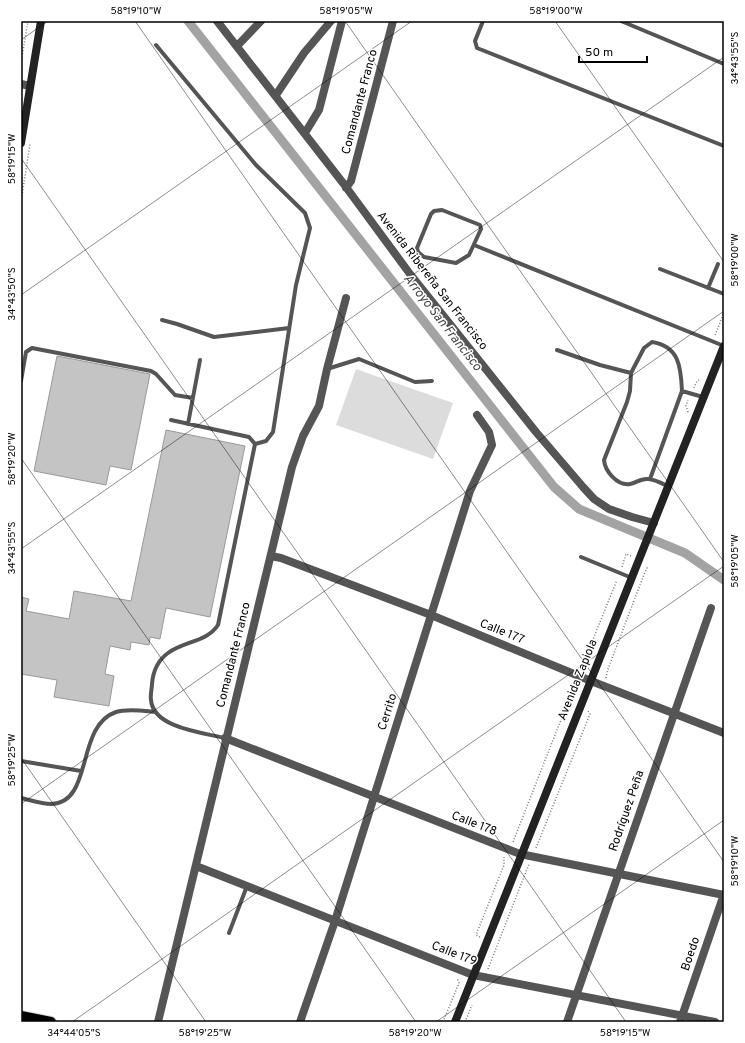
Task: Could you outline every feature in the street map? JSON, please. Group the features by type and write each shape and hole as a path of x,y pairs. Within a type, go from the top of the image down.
{"main road":[{"path":"21,143 25,85 41,21"},
{"name":"Avenida Zapiola","path":"454,1022 520,854 669,487 724,346"},
{"path":"21,1016 51,1022"}],"street":[{"name":"Avenida Ribereña San Francisco","path":"217,21 305,133 410,274 536,432 583,487 594,499 609,509 632,517 653,527"},
{"path":"237,46 261,21"},
{"path":"276,95 304,53 331,21"},
{"path":"305,133 319,110 342,21"},
{"name":"Comandante Franco","path":"346,188 351,181 393,21"},
{"name":"Comandante Franco","path":"158,1022 225,738 292,467 303,436 319,406 327,369 346,298"},
{"name":"Cerrito","path":"300,1022 334,921 470,491 492,445 489,432 476,415"},
{"name":"Calle 177","path":"271,556 282,558 431,615 590,681 724,733"},
{"name":"Rodríguez Peña","path":"566,1022 711,608"},
{"name":"Calle 178","path":"225,738 520,854 724,894"},
{"name":"Calle 179","path":"196,866 473,974 681,1018 715,1022"},
{"name":"Boedo","path":"681,1018 724,894"}],"lane":[{"path":"483,21 475,41 477,48 724,146"},
{"path":"621,21 724,64"},
{"path":"156,44 256,165 305,213 310,228 296,285 273,432 266,441 255,444"},
{"path":"438,210 480,225 481,229 474,246 464,260 456,263 424,257 418,252 417,248 431,214 438,210"},
{"path":"474,246 724,346"},
{"path":"708,288 718,264"},
{"path":"660,269 724,294"},
{"path":"162,320 214,337 289,328"},
{"path":"650,479 682,391 681,372 677,361 669,348 662,343 652,342 648,343 631,373 630,391 604,460 604,466 611,476 624,483 629,484 650,479 669,487"},
{"path":"21,381 26,352 32,348 151,372 156,374 175,395 193,398"},
{"path":"557,350 600,365 631,373"},
{"path":"327,369 359,359 415,382 432,381"},
{"path":"188,424 200,360"},
{"path":"682,391 704,397"},
{"path":"171,420 248,437 255,444"},
{"path":"225,738 178,727 163,720 153,708 150,700 153,677 160,659 176,648 210,635 218,625 255,444"},
{"path":"581,556 632,578"},
{"path":"21,798 51,804 65,800 76,790 90,741 94,732 108,716 117,712 126,711 156,712"},
{"path":"21,761 81,771"},
{"path":"229,934 247,886"}],"path":[{"path":"21,63 28,21"},
{"path":"478,943 480,937 476,935 504,865 503,859 514,840 626,554 632,556 633,553"},
{"path":"603,686 608,669 648,568 644,565"},
{"path":"487,978 489,966 590,714 588,710"},
{"path":"443,1022 459,983 456,978 460,970"},
{"path":"465,1022 473,1003"}],"shaded area":[{"path":"356,369 453,403 433,459 336,425"}],"building":[{"path":"57,356 150,374 131,470 110,466 106,485 34,471"},
{"path":"166,430 245,446 210,617 166,608 160,639 150,637 149,645 131,642 130,650 110,646 105,674 114,676 109,706 54,697 57,680 21,674 21,597 29,599 26,611 69,619 74,591 131,601"}],"waterway":[{"name":"Arroyo San Francisco","path":"188,21 554,487 579,509 685,553 724,580"}]}
